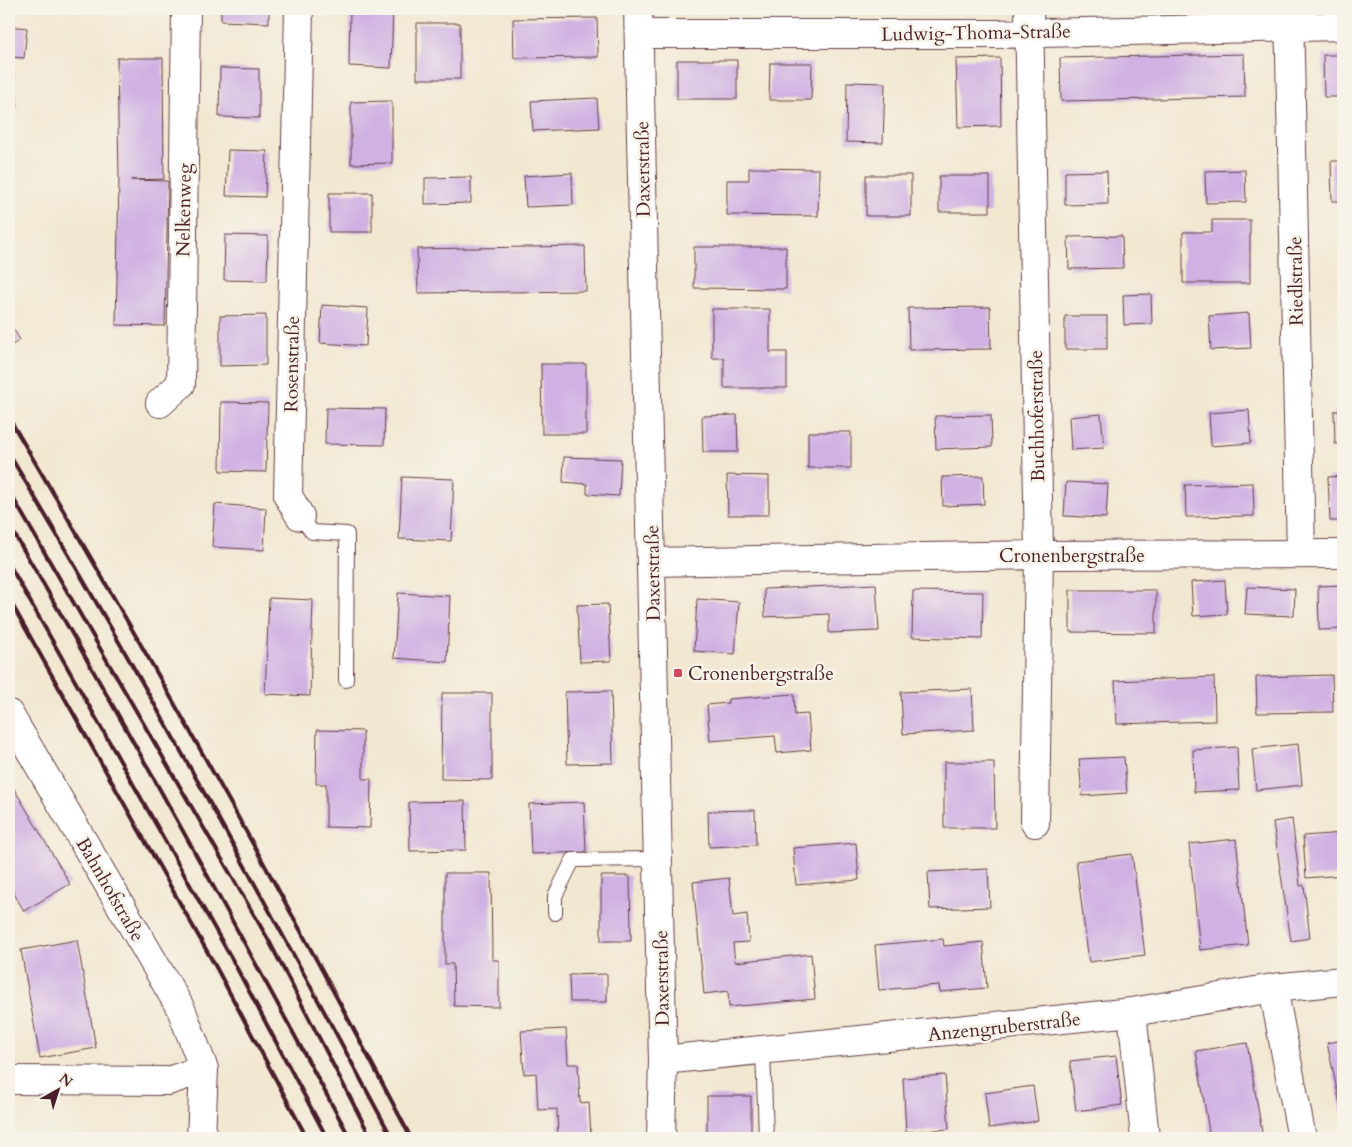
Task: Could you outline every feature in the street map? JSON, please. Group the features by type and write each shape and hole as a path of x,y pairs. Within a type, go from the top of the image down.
{"street":[{"name":"Nelkenweg","path":"160,403 181,384 186,9"},
{"name":"Rosenstraße","path":"299,9 288,496 300,516"},
{"name":"Ludwig-Thoma-Straße","path":"639,21 985,34 1029,20 1289,18 1343,26"},
{"name":"Riedlstraße","path":"1289,18 1301,554"},
{"name":"Buchhoferstraße","path":"1029,20 1038,555 1036,823"},
{"name":"Daxerstraße","path":"639,21 663,1060 661,1138"},
{"name":"Cronenbergstraße","path":"652,562 1038,555 1343,554"},
{"name":"Bahnhofstraße","path":"9,714 181,1009 204,1069"},
{"name":"Anzengruberstraße","path":"663,1060 1132,1012 1273,988 1343,981"},
{"path":"1273,988 1302,1138"},
{"path":"1132,1012 1146,1138"},
{"path":"9,1080 168,1081 204,1069 201,1138"}],"lane":[{"name":"Rosenstraße","path":"300,516 312,532 347,534 346,680"},
{"path":"555,912 555,896 573,860 658,860"},
{"path":"764,1050 766,1138"}],"building":[{"path":"70,9 143,9 143,10 70,11"},
{"path":"221,9 269,9 269,23 221,21"},
{"path":"350,9 393,9 391,68 349,66"},
{"path":"597,18 598,57 514,58 513,19"},
{"path":"417,23 460,23 460,79 417,79"},
{"path":"9,26 27,28 24,58 9,57"},
{"path":"1244,54 1245,97 1061,101 1060,58"},
{"path":"1323,55 1343,55 1343,97 1324,97"},
{"path":"117,58 163,58 164,179 131,180 168,181 165,326 116,325 119,180"},
{"path":"1000,58 1001,126 958,127 956,59"},
{"path":"677,60 737,60 737,99 677,99"},
{"path":"770,63 812,63 811,100 769,100"},
{"path":"13,65 17,108 9,109 9,66"},
{"path":"220,68 259,69 259,118 219,117"},
{"path":"847,82 885,83 883,143 846,142"},
{"path":"597,98 599,128 533,131 531,101"},
{"path":"392,101 392,163 351,164 351,102"},
{"path":"228,150 267,151 265,197 226,196"},
{"path":"1331,161 1343,161 1343,201 1332,201"},
{"path":"749,168 819,169 818,216 727,215 727,180 749,180"},
{"path":"1245,170 1246,202 1206,203 1205,171"},
{"path":"1107,171 1108,204 1065,205 1065,172"},
{"path":"572,173 573,205 526,207 524,176"},
{"path":"866,175 911,175 911,216 866,216"},
{"path":"939,176 990,176 990,212 939,212"},
{"path":"471,177 471,203 425,204 425,178"},
{"path":"329,193 372,193 372,232 329,232"},
{"path":"1212,220 1250,220 1250,283 1183,283 1183,232 1212,232"},
{"path":"225,235 268,236 267,281 224,280"},
{"path":"1122,236 1123,268 1069,269 1068,237"},
{"path":"585,246 586,291 418,293 417,249"},
{"path":"694,247 786,247 786,289 694,288"},
{"path":"1151,294 1152,324 1124,325 1123,295"},
{"path":"322,305 368,308 366,346 320,343"},
{"path":"990,307 991,349 909,350 908,308"},
{"path":"712,309 770,309 770,352 787,352 787,388 724,388 724,358 712,358"},
{"path":"1249,313 1251,348 1211,350 1209,316"},
{"path":"266,315 266,365 220,366 220,316"},
{"path":"1065,316 1107,316 1107,349 1065,349"},
{"path":"9,322 20,340 9,347"},
{"path":"541,364 586,364 586,434 542,434"},
{"path":"221,402 268,403 266,472 220,471"},
{"path":"326,408 385,409 384,445 325,444"},
{"path":"1249,410 1251,443 1211,446 1209,413"},
{"path":"1334,411 1343,411 1343,443 1335,444"},
{"path":"1101,414 1104,448 1071,450 1069,417"},
{"path":"737,415 738,452 703,452 702,416"},
{"path":"991,415 992,447 936,449 935,416"},
{"path":"808,432 851,432 851,468 808,468"},
{"path":"564,457 621,459 619,496 587,494 587,484 563,482"},
{"path":"727,475 769,476 769,515 728,515"},
{"path":"983,476 984,504 943,506 942,477"},
{"path":"1343,476 1343,521 1330,521 1328,477"},
{"path":"402,477 454,479 451,541 399,539"},
{"path":"1066,482 1108,484 1106,518 1064,516"},
{"path":"1253,483 1254,516 1186,517 1185,485"},
{"path":"215,504 266,508 264,550 212,547"},
{"path":"1225,580 1227,614 1193,616 1191,582"},
{"path":"876,584 879,631 829,633 829,614 765,617 764,589"},
{"path":"1343,585 1343,629 1319,630 1318,586"},
{"path":"1247,587 1295,589 1294,616 1245,614"},
{"path":"1070,590 1156,590 1156,633 1070,632"},
{"path":"913,591 983,592 982,639 912,637"},
{"path":"398,593 450,596 447,662 394,658"},
{"path":"269,598 313,600 310,696 265,694"},
{"path":"697,599 739,602 735,654 694,651"},
{"path":"608,604 611,661 580,662 577,605"},
{"path":"1332,675 1333,712 1257,713 1256,677"},
{"path":"1214,677 1215,721 1117,724 1115,681"},
{"path":"972,689 974,730 903,734 901,692"},
{"path":"611,691 613,763 567,764 565,692"},
{"path":"442,693 492,693 492,780 441,779"},
{"path":"794,694 795,715 808,714 811,750 777,753 775,736 710,741 707,705 728,703 728,699"},
{"path":"317,730 363,731 363,779 371,779 370,828 326,827 326,784 316,784"},
{"path":"1298,744 1302,785 1256,790 1252,749"},
{"path":"1237,747 1239,790 1194,792 1193,750"},
{"path":"1124,757 1127,793 1082,796 1079,759"},
{"path":"944,762 994,762 995,828 944,828"},
{"path":"9,780 70,884 24,911 9,885"},
{"path":"465,801 466,850 410,851 409,802"},
{"path":"584,802 586,852 531,854 529,804"},
{"path":"755,810 756,845 709,847 708,811"},
{"path":"1292,819 1300,886 1304,885 1310,938 1291,941 1273,822"},
{"path":"1343,833 1343,875 1306,878 1303,836"},
{"path":"1236,839 1248,945 1200,950 1189,844"},
{"path":"856,843 859,880 796,885 793,848"},
{"path":"1132,854 1145,955 1089,962 1076,861"},
{"path":"988,869 990,907 930,909 928,872"},
{"path":"445,873 491,873 492,960 499,960 499,1007 454,1006 453,964 445,964"},
{"path":"601,876 630,876 631,941 601,941"},
{"path":"729,878 733,916 747,914 749,942 733,943 735,962 811,954 815,999 729,1007 728,991 704,994 693,882"},
{"path":"943,939 944,946 983,942 987,988 940,992 939,985 879,990 875,945"},
{"path":"77,940 96,1048 40,1058 21,950"},
{"path":"607,974 607,1002 570,1002 569,975"},
{"path":"566,1029 568,1064 578,1064 580,1103 589,1102 591,1138 558,1138 557,1109 538,1110 536,1073 524,1074 521,1031"},
{"path":"1343,1040 1343,1113 1342,1113 1327,1043"},
{"path":"1247,1043 1263,1138 1210,1138 1196,1051"},
{"path":"1116,1056 1122,1105 1076,1111 1070,1061"},
{"path":"945,1075 949,1129 906,1132 903,1078"},
{"path":"1033,1086 1038,1121 989,1128 985,1093"},
{"path":"707,1096 751,1096 751,1138 707,1138"}],"railway":[{"path":"9,418 215,775 411,1138"},
{"path":"9,454 205,793 392,1138"},
{"path":"9,491 268,939 371,1138"},
{"path":"9,525 182,830 350,1138"},
{"path":"9,564 233,961 327,1138"},
{"path":"9,599 217,969 307,1138"}],"place":[{"name":"Cronenbergstraße","path":"678,673"}]}
